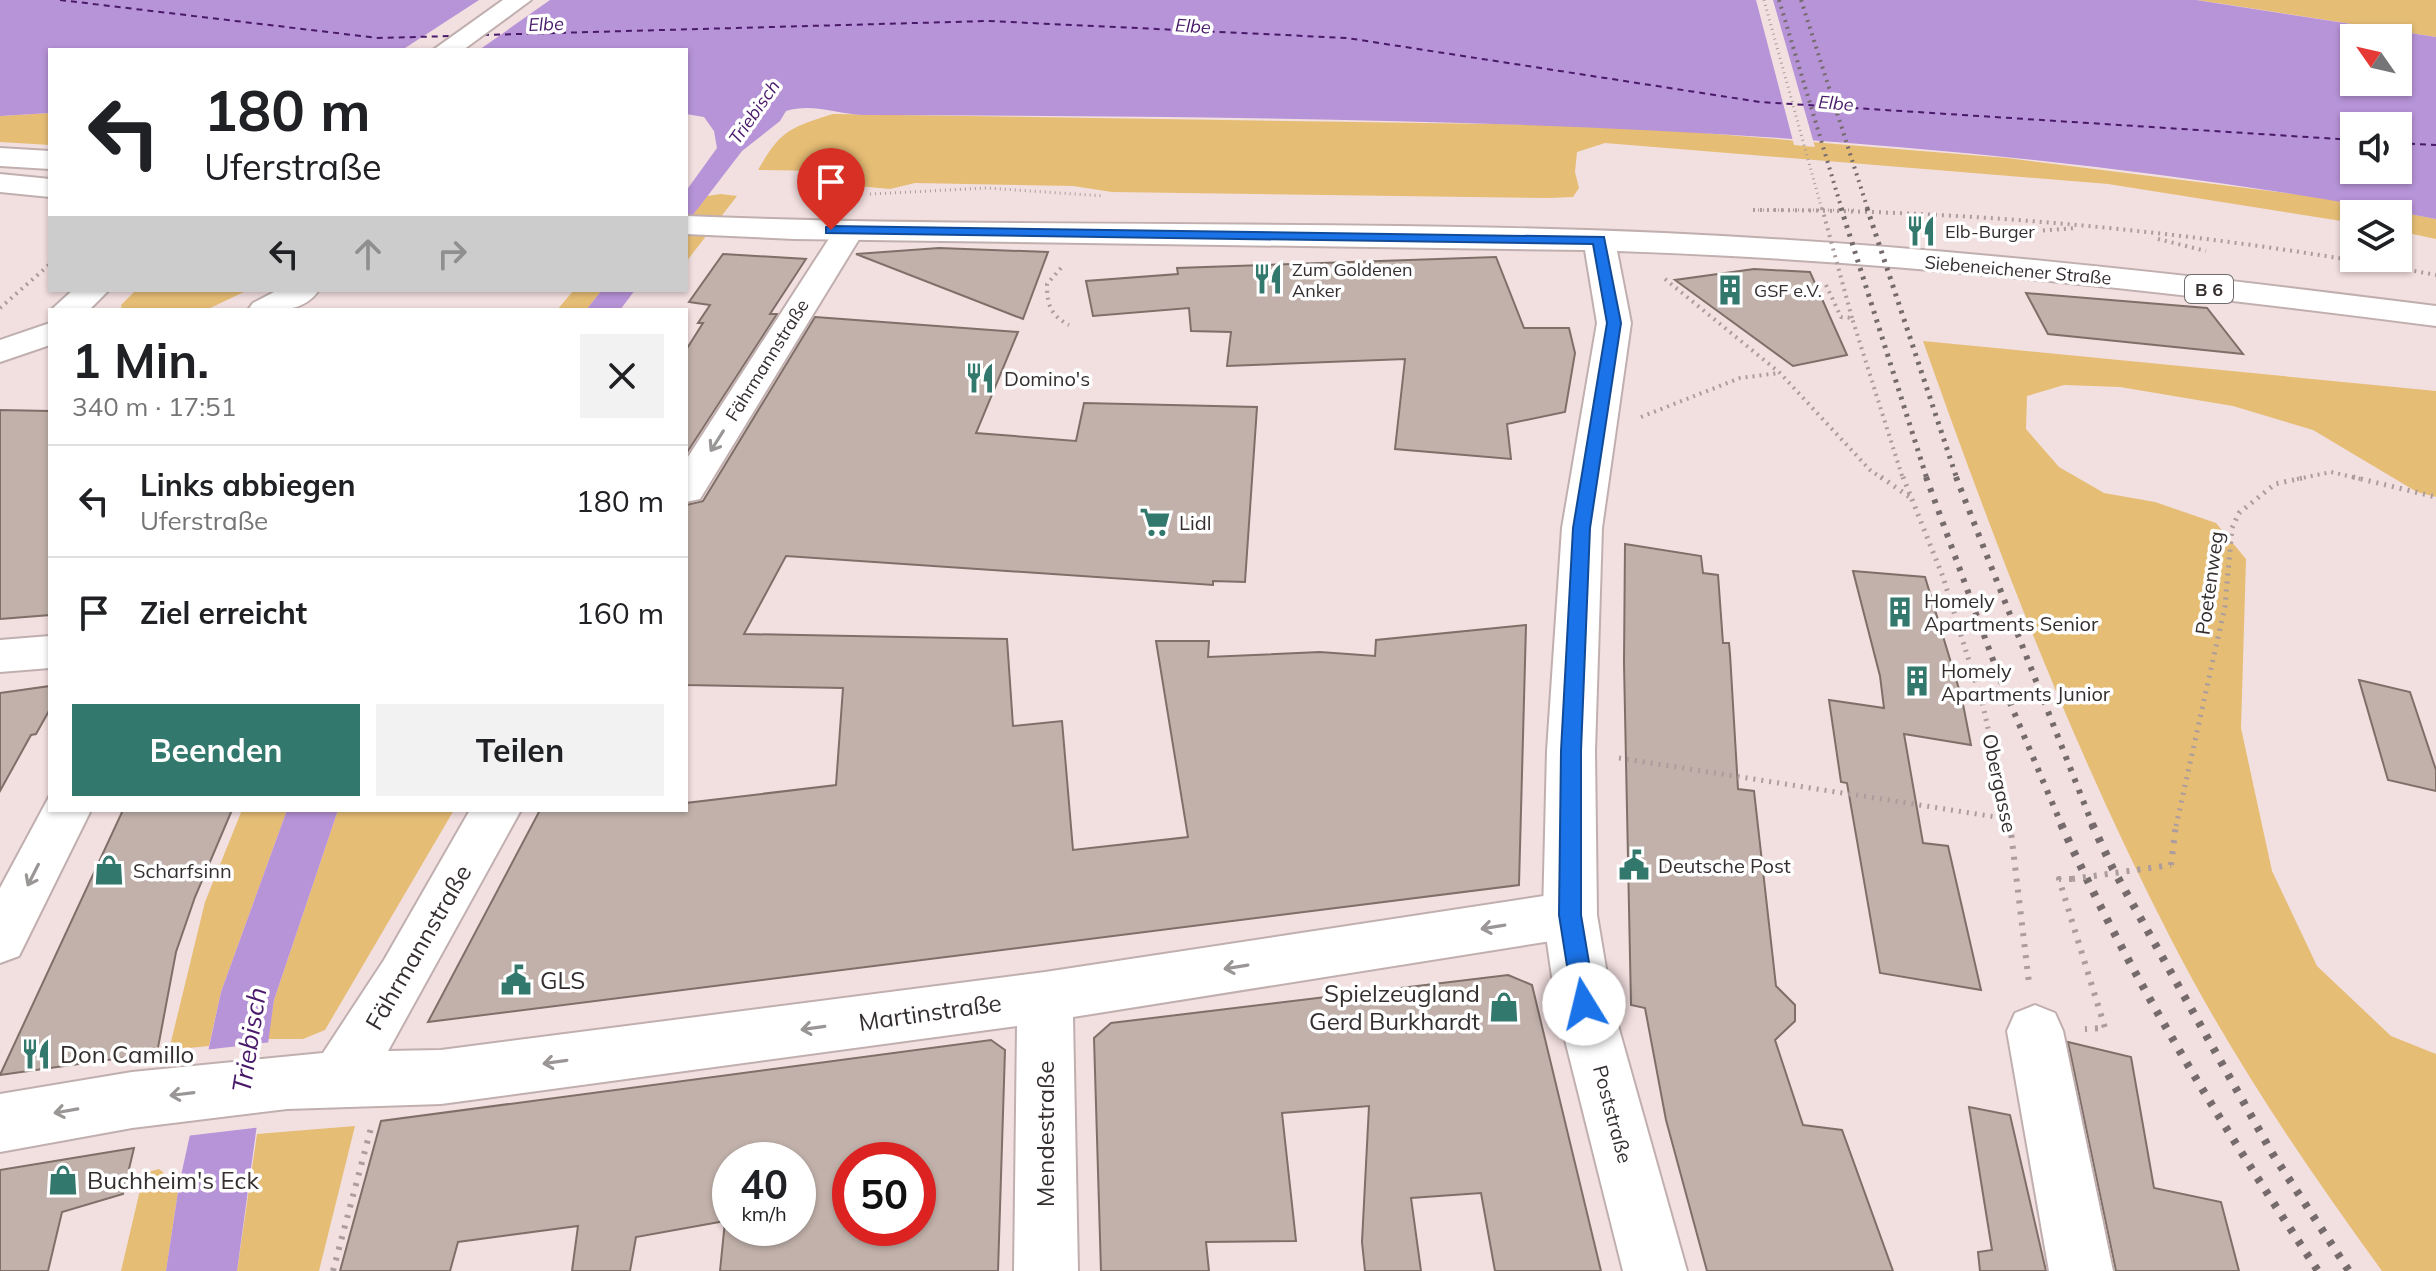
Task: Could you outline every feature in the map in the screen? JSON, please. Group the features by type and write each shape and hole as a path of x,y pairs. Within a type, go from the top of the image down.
{"main road":[{"path":"449,48 519,0"},
{"path":"0,157 48,160"},
{"path":"0,183 48,188"},
{"name":"B 6","path":"700,226 849,231 1599,240"},
{"name":"Fährmannstraße","path":"688,487 849,231"},
{"name":"Siebeneichener Straße","path":"1599,240 2057,272 2436,316"},
{"name":"Poststraße","path":"1599,240 1614,323 1582,528 1571,751 1570,915 1584,1004 1655,1271"},
{"path":"70,308 90,292"},
{"path":"269,308 299,292"},
{"path":"0,352 48,334"},
{"path":"0,656 48,652"},
{"path":"0,940 65,812"},
{"name":"Fährmannstraße","path":"336,1082 403,977 495,812"},
{"name":"Martinstraße","path":"0,1123 132,1100 336,1082 441,1077 1045,997 1570,915"},
{"name":"Mendestraße","path":"1045,997 1046,1271"},
{"path":"2035,1031 2081,1271"}],"path":[{"name":"Obergasse","path":"1764,0 1852,318 1896,461 1943,577 1983,706 2009,819 2035,1031"},
{"path":"1748,210 1857,210 2041,220 2366,262 2436,275"},
{"path":"1069,325 1054,318 1047,309 1047,284 1095,234"},
{"path":"0,308 48,265"},
{"path":"1658,273 1780,373 1870,470 1911,498"},
{"path":"1823,279 1841,317 1852,318"},
{"path":"1599,433 1740,378 1780,373"},
{"name":"Poetenweg","path":"2105,1028 2059,879 2171,865 2176,822 2225,606 2232,528 2239,513 2275,484 2331,472 2436,497"},
{"path":"1571,751 2009,819"},
{"path":"333,1271 336,1082"}],"shaded area":[{"path":"2196,0 2436,0 2436,37 2412,33 2412,24 2352,24"},
{"path":"48,113 48,145 0,142 0,116"},
{"path":"833,114 1617,126 2007,158 2325,198 2340,201 2340,221 2108,184 1605,143 1577,152 1575,172 1579,188 1573,197 1550,198 1112,192 1073,186 915,183 890,189 846,185 850,176 821,171 758,170 780,138 806,123"},
{"path":"707,196 737,196 688,259 688,221"},
{"path":"2412,214 2436,219 2436,239 2412,234"},
{"path":"134,292 244,292 210,308 122,308"},
{"path":"572,292 600,292 588,308 559,308"},
{"path":"1923,341 2436,391 2436,497 2417,492 2313,430 2233,406 2120,387 2064,385 2027,396 2026,429 2059,467 2104,493 2155,502 2216,523 2246,559 2241,728 2272,871 2317,966 2391,1036 2436,1054 2436,1271 2382,1271 2270,1109 2194,983 2135,867 2068,719 1978,494"},
{"path":"241,812 286,812 221,992 209,1046 169,1050 205,902"},
{"path":"337,812 453,812 325,1030 303,1039 268,1039 274,1000"},
{"path":"355,1126 319,1271 237,1271 257,1134"},
{"path":"159,1169 179,1185 166,1271 121,1271 144,1173"}],"water":[{"path":"0,0 2196,0 2352,24 2340,24 2340,96 2412,96 2412,33 2436,37 2436,219 2412,215 2412,200 2340,200 2340,203 2242,186 2046,161 1850,143 1455,123 863,115 806,108 786,111 780,121 742,151 688,221 688,188 717,148 714,131 704,117 688,114 688,48 48,48 48,113 0,116"},
{"path":"600,292 634,292 622,308 588,308"},
{"name":"Triebisch","path":"286,812 337,812 274,1000 237,1271 166,1271 179,1185 221,992"}],"pier":[{"path":"479,0 550,0 482,48 405,48"},
{"path":"1756,0 1773,0 1815,147 1794,145"},
{"path":"272,1042 262,1127 186,1136 204,1050"}],"building":[{"path":"939,248 1048,252 1023,319 856,254"},
{"path":"723,254 806,259 770,314 777,314 688,451 688,347 710,305 689,302"},
{"path":"1496,257 1524,328 1569,328 1575,353 1565,412 1507,424 1511,459 1395,449 1405,359 1227,366 1231,332 1191,331 1189,308 1093,316 1086,281 1178,274 1177,268"},
{"path":"1754,269 1810,272 1847,355 1793,366 1675,280"},
{"path":"2026,293 2207,308 2243,354 2048,334"},
{"path":"815,317 1018,332 976,433 1076,441 1084,403 1257,407 1245,582 1213,581 1213,585 786,556 744,634 1007,639 1013,726 1062,721 1073,850 1188,837 1156,641 1209,641 1208,657 1320,652 1375,656 1376,640 1526,625 1519,885 428,1022 539,812 688,812 688,803 836,785 843,688 688,685 688,505 703,501"},
{"path":"0,410 48,411 48,615 0,619"},
{"path":"1625,544 1701,556 1703,573 1718,575 1723,643 1729,643 1738,789 1754,791 1776,986 1795,1005 1795,1021 1775,1040 1803,1125 1842,1130 1893,1271 1707,1271 1666,1120 1645,1008 1631,1005 1624,663"},
{"path":"1853,571 1925,577 1962,699 1971,745 1904,734 1923,843 1948,846 1981,990 1880,973 1847,783 1841,782 1829,700 1884,708 1880,676"},
{"path":"2359,680 2410,692 2436,770 2436,791 2388,780"},
{"path":"48,686 48,713 36,734 31,735 0,791 0,693"},
{"path":"122,812 231,812 195,897 176,952 157,1053 0,1075"},
{"path":"1508,975 1532,985 1601,1271 1495,1271 1481,1193 1411,1198 1421,1271 1365,1271 1362,1242 1369,1106 1282,1113 1296,1241 1206,1242 1209,1271 1101,1271 1094,1038 1111,1023"},
{"path":"991,1040 1005,1050 998,1271 720,1271 722,1246 816,1246 816,1142 712,1142 712,1223 636,1237 630,1271 572,1271 578,1226 458,1242 450,1271 340,1271 381,1121"},
{"path":"2068,1042 2131,1057 2154,1188 2221,1202 2239,1271 2116,1271"},
{"path":"1969,1107 2010,1115 2046,1271 1980,1271 1978,1252 1992,1250"},
{"path":"134,1148 123,1194 62,1212 48,1271 0,1271 0,1170"}],"ferry route":[{"path":"60,0 378,38 453,36"},
{"path":"483,35 988,21 1347,38 1760,102 2340,139"},
{"path":"2412,144 2436,145"}],"railway":[{"path":"1779,0 1842,210"},
{"path":"1801,0 1868,210"},
{"path":"1841,208 1927,479"},
{"path":"1867,208 1957,479"},
{"path":"1926,477 2000,679 2062,826"},
{"path":"1956,477 2093,826"},
{"path":"2061,824 2118,940 2180,1052 2318,1271"},
{"path":"2092,824 2113,869 2272,1153 2349,1271"}],"place":[{"name":"Elb-Burger","path":"1921,231"},
{"name":"Zum Goldenen Anker","path":"1268,279"},
{"name":"GSF e.V.","path":"1730,290"},
{"name":"Domino's","path":"980,378"},
{"name":"Lidl","path":"1155,522"},
{"name":"Homely Apartments Senior","path":"1900,612"},
{"name":"Homely Apartments Junior","path":"1917,681"},
{"name":"Deutsche Post","path":"1634,865"},
{"name":"Scharfsinn","path":"109,870"},
{"name":"GLS","path":"516,980"},
{"name":"Spielzeugland Gerd Burkhardt","path":"1504,1007"},
{"name":"Don Camillo","path":"36,1054"},
{"name":"Buchheim's Eck","path":"63,1180"}],"route":[{"path":"831,230 1599,240 1614,323 1582,528 1571,751 1570,915 1584,1004"}],"water label":[{"name":"Elbe","path":"546,24"},
{"name":"Elbe","path":"1193,26"},
{"name":"Elbe","path":"1836,103"}]}
